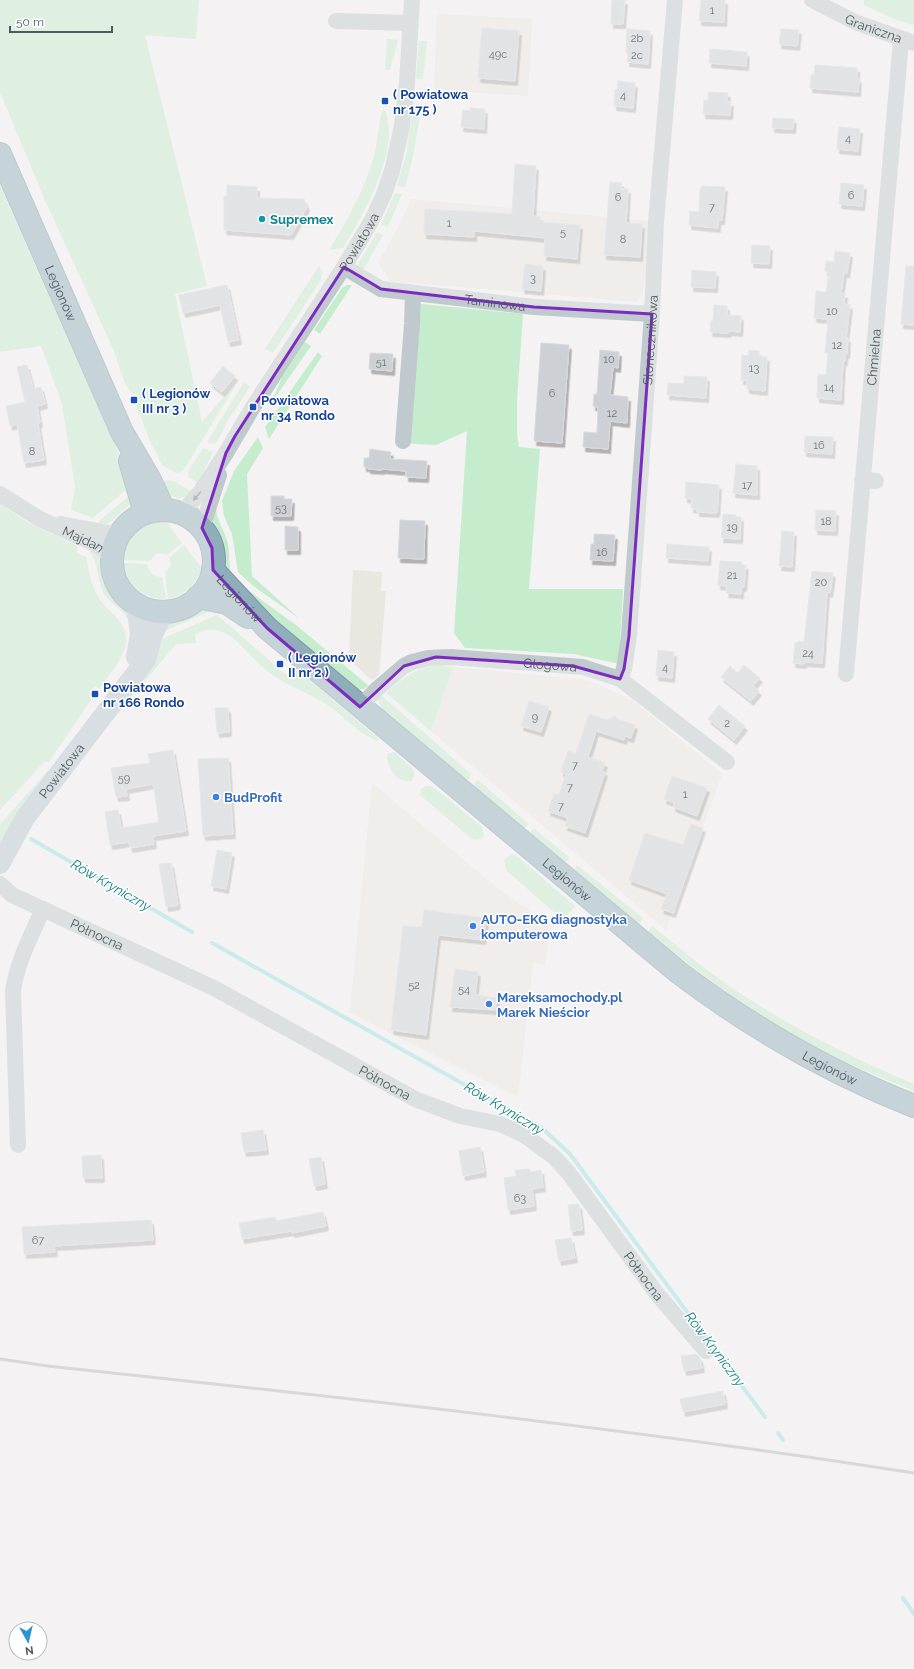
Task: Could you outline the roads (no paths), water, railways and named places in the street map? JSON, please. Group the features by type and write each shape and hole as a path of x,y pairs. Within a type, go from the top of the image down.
{"highway":[{"name":"Legionów","path":"0,154 122,432 150,480 163,512"},
{"path":"163,512 193,520 202,528 212,548 213,570 206,587 198,597 182,608 164,611 150,610 136,604 124,594 113,572 112,557 114,546 119,535 130,522 163,512"},
{"name":"Legionów","path":"213,570 267,628 640,942 704,992 748,1022 808,1058 864,1085 914,1106"},
{"name":"Legionów","path":"198,597 227,604 267,628"}],"main road":[{"name":"Powiatowa","path":"129,682 137,654 140,635 136,604"},
{"name":"Powiatowa","path":"0,864 25,818 146,660 152,637 164,611"}],"street":[{"name":"Powiatowa","path":"163,512 201,491 226,454 252,407 344,268 372,220 392,170 402,126 412,0"},
{"name":"Słonecznikowa","path":"620,679 624,669 629,636 652,314 656,222 675,0"},
{"name":"Graniczna","path":"812,0 855,22 907,41"},
{"path":"336,21 410,23"},
{"name":"Chmielna","path":"846,674 869,480 907,41"},
{"name":"Tarninowa","path":"344,268 382,289 534,307 652,314"},
{"path":"403,441 413,293"},
{"name":"Powiatowa","path":"202,528 226,454"},
{"name":"Majdan","path":"0,494 38,518 99,546 112,557"},
{"name":"Majdan","path":"53,524 68,525 119,535"},
{"name":"Głogowa","path":"360,707 377,689 404,666 412,662 428,658 451,657 573,666 593,670 620,679 727,762"},
{"name":"Północna","path":"0,884 12,895 214,988 415,1099 460,1116 500,1124 524,1135 553,1156 568,1172 657,1294 706,1350"},
{"path":"18,1145 13,991 20,961 43,909"}],"waterway":[{"name":"Rów Kryniczny","path":"31,839 192,932"},
{"name":"Rów Kryniczny","path":"212,943 542,1128 570,1154 765,1417"},
{"name":"Rów Kryniczny","path":"778,1433 783,1440"},
{"name":"Rów Kryniczny","path":"903,1598 914,1614"}],"railway":[{"path":"0,1359 48,1366 482,1414 698,1442 914,1473"}],"place":[{"name":"( Powiatowa nr 175 )","path":"385,101"},
{"name":"Supremex","path":"262,219"},
{"name":"( Legionów III nr 3 )","path":"134,400"},
{"name":"Powiatowa nr 34 Rondo","path":"253,407"},
{"name":"( Legionów II nr 2 )","path":"280,664"},
{"name":"Powiatowa nr 166 Rondo","path":"95,694"},
{"name":"BudProfit","path":"216,797"},
{"name":"AUTO-EKG diagnostyka komputerowa","path":"473,926"},
{"name":"Mareksamochody.pl Marek Nieścior","path":"489,1004"}]}
